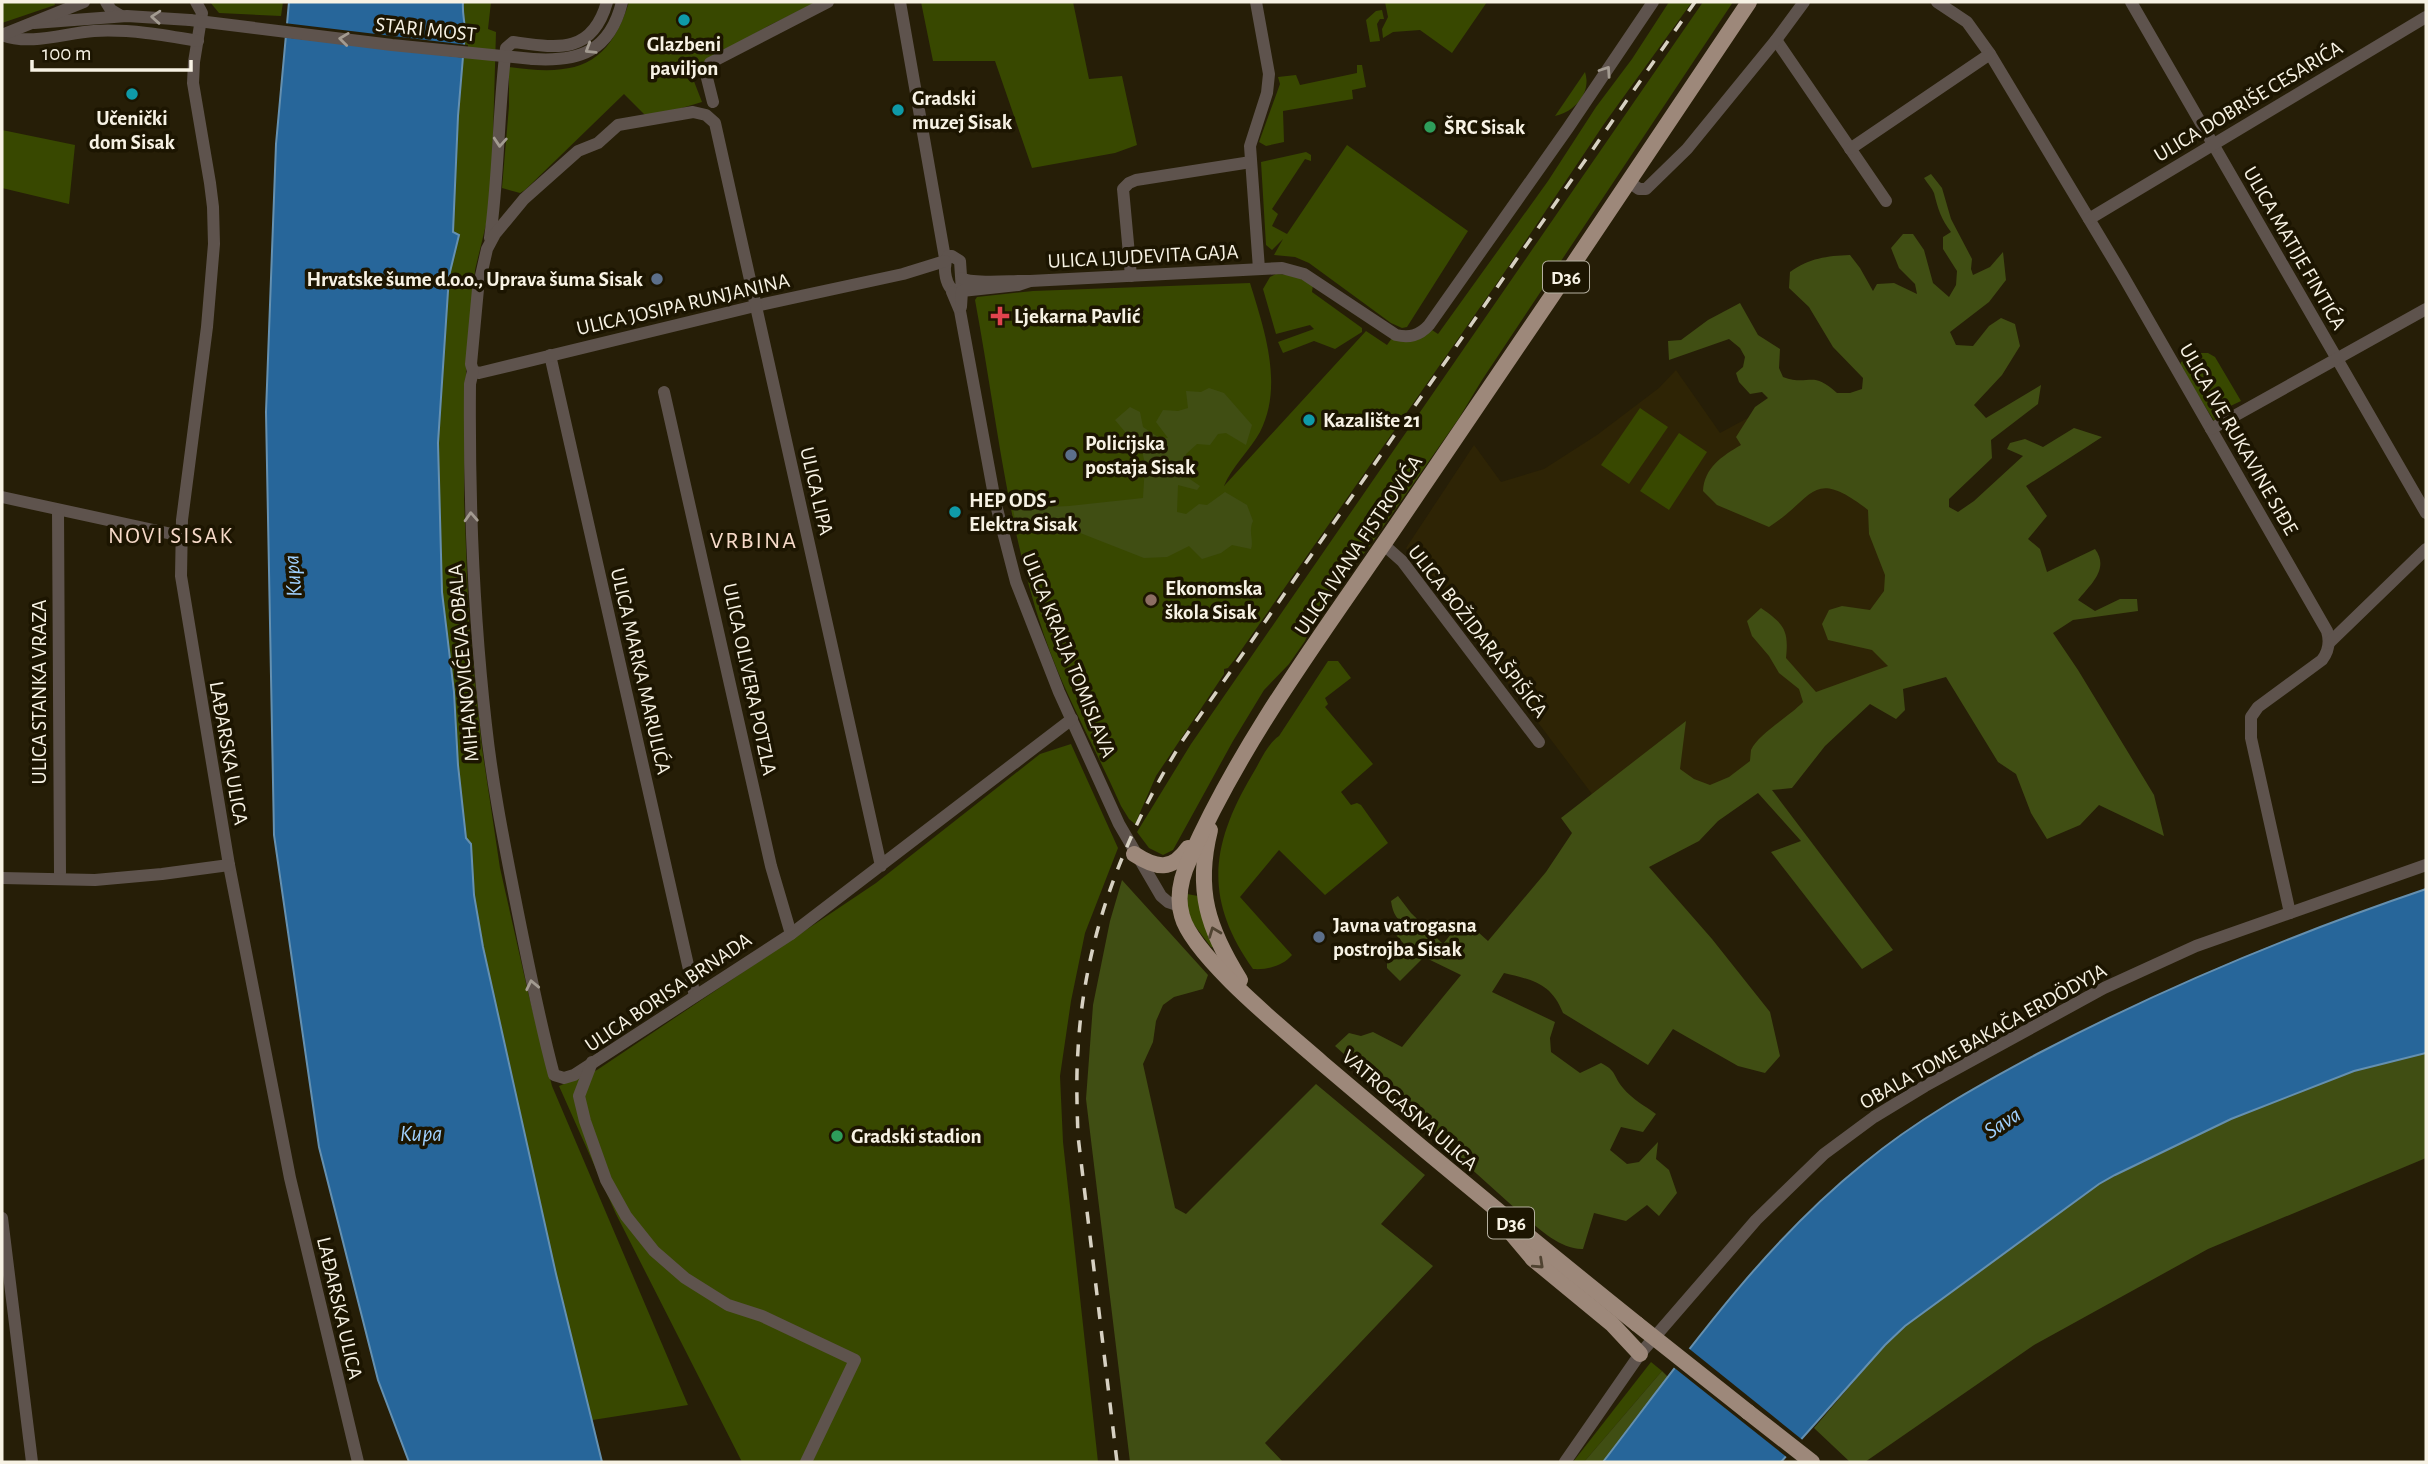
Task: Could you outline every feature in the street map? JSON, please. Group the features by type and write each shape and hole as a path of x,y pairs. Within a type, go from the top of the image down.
{"main road":[{"name":"ULICA IVANA FISTROVIĆA","path":"1219,800 1267,717 1636,186 1749,2"},
{"name":"D36","path":"1180,906 1179,889 1183,875 1219,800"},
{"name":"D36","path":"1219,800 1204,860 1203,890 1206,912 1220,946 1262,1010"},
{"path":"1134,854 1154,864 1173,864 1202,834"},
{"name":"VATROGASNA ULICA","path":"1180,906 1184,924 1194,939 1262,1010 1496,1211 1812,1462"},
{"path":"1496,1211 1513,1237 1534,1259 1612,1324 1640,1354"}],"street":[{"path":"2,35 85,2"},
{"path":"106,2 111,10 121,16"},
{"name":"LAĐARSKA ULICA","path":"196,2 202,13 194,62 193,88 211,183 214,244 206,337 181,537 181,576 229,865 290,1178 358,1462"},
{"name":"MIHANOVIĆEVA OBALA","path":"592,1062 574,1075 564,1078 554,1075 543,1035 500,822 486,726 475,595 470,501 470,384 478,289 489,244 496,188 506,48 513,42 555,47 576,43 594,30 607,2"},
{"name":"STARI MOST","path":"34,23 121,16 190,20 392,45 566,60 596,47 613,27 622,2"},
{"path":"713,102 706,74 710,64 828,2"},
{"path":"900,2 940,224 959,287 948,285 946,275 950,259"},
{"path":"1256,2 1269,74 1266,98 1250,146 1258,269"},
{"name":"ULICA LJUDEVITA GAJA","path":"959,287 1282,268 1304,274 1390,332 1403,337 1419,334 1429,325 1568,128 1653,2"},
{"name":"ULICA IVANA FISTROVIĆA","path":"1636,186 1653,184 1687,149 1804,2"},
{"name":"ULICA IVE RUKAVINE SIĐE","path":"1938,2 1967,22 1990,54 2211,429 2327,631 2329,643"},
{"name":"ULICA MATIJE FINTIĆA","path":"2131,2 2426,513"},
{"name":"ULICA DOBRIŠE CESARIĆA","path":"2089,219 2426,17"},
{"path":"2,35 28,39 96,31 126,31 198,41"},
{"path":"1776,40 1886,201"},
{"path":"1850,149 1990,54"},
{"name":"MIHANOVIĆEVA OBALA","path":"489,244 523,200 578,151 598,143 618,125 693,112 706,114 715,124"},
{"name":"ULICA LIPA","path":"715,124 881,866"},
{"path":"1132,276 1123,189 1127,184 1149,177 1251,162"},
{"path":"496,188 511,200 523,200"},
{"name":"ULICA JOSIPA RUNJANINA","path":"473,371 479,373 755,306 903,275 950,259"},
{"name":"ULICA JOSIPA RUNJANINA","path":"903,275 946,275"},
{"name":"ULICA KRALJA TOMISLAVA","path":"959,287 960,311 1006,548 1023,603 1072,719 1134,854 1161,897 1180,906"},
{"path":"2211,429 2426,309"},
{"name":"ULICA MARKA MARULIĆA","path":"550,355 695,996"},
{"name":"ULICA OLIVERA POTZLA","path":"664,392 771,866 791,934"},
{"path":"2,497 181,537"},
{"name":"ULICA STANKA VRAZA","path":"58,511 60,873"},
{"name":"ULICA BOŽIDARA ŠPIŠIĆA","path":"1384,545 1402,561 1539,743"},
{"path":"2290,913 2251,738 2250,721 2258,707 2322,660 2329,643 2426,549"},
{"name":"ULICA BORISA BRNADA","path":"806,1462 855,1360 762,1316 728,1305 685,1278 654,1251 626,1216 606,1180 579,1096 592,1062 791,934 1072,719"},
{"path":"2,878 87,881 229,865"},
{"name":"OBALA TOME BAKAČA ERDÖDYJA","path":"1565,1462 1640,1354 1777,1198 1824,1154 1874,1117 1924,1086 2104,988 2206,942 2426,865"},
{"path":"2,1218 32,1462"}],"shaded area":[{"path":"1676,370 1720,433 1781,400 1817,389 1962,645 1759,772 1629,843 1406,548 1474,445 1501,482 1544,469 1597,435 1659,388"}],"green space":[{"path":"2,2 54,2 55,5 2,23"},
{"path":"210,2 283,2 281,16 219,13"},
{"path":"443,2 491,2 488,29 496,32 491,204 475,270 466,373 464,499 469,624 482,748 500,868 552,1086 688,1405 548,1427 441,1121 430,175"},
{"path":"629,2 817,2 768,26 690,71 702,102 648,118 624,94 525,190 520,193 502,188 509,106 509,67 552,70 585,63 599,54 610,42"},
{"path":"921,2 1073,2 1089,79 1122,76 1137,145 1115,153 1032,168 995,61 933,61"},
{"path":"1385,2 1487,2 1452,53 1420,30 1393,32 1383,38 1382,29 1388,17"},
{"path":"1669,2 1692,2 1604,124 1506,270 1235,659 1224,669 1224,674 1156,776 1135,824 1121,806 1071,700 1052,657 1031,594 1003,469 975,300 977,297 1033,291 1250,283 1266,338 1271,395 1260,432 1224,486 1366,331 1387,345 1392,338 1432,330 1438,334 1548,181"},
{"path":"1703,2 1733,2 1459,418 1367,550 1336,584 1318,611 1305,641 1289,664 1264,690 1173,850 1163,855 1149,848 1137,832 1191,744"},
{"path":"1382,10 1384,19 1380,19 1377,24 1380,41 1370,42 1366,20 1376,11"},
{"path":"1357,65 1362,65 1366,87 1352,90 1353,99 1283,111 1284,142 1266,146 1259,142 1280,84 1278,77 1296,75 1300,85 1357,73"},
{"path":"1585,72 1586,87 1580,100 1569,110 1555,116"},
{"path":"2,130 75,145 69,204 2,188"},
{"path":"1347,145 1468,231 1407,327 1402,328 1391,323 1309,263 1295,257 1274,255 1283,239 1272,250 1266,245 1261,162 1306,152 1311,155 1311,161 1305,159 1272,209 1278,214 1272,226 1287,234"},
{"path":"1931,174 1942,188 1951,219 1972,259 1973,275 1990,267 2003,252 2006,280 1989,302 1950,332 1956,345 1973,346 1989,326 2001,318 2015,324 2020,346 2002,375 1974,405 1986,418 2041,385 2038,404 1991,440 1992,458 1949,499 1949,507 1958,512 1974,501 2023,456 2007,449 2010,443 2025,439 2043,447 2074,428 2102,437 2026,486 2047,516 2028,539 2040,549 2047,572 2095,549 2100,563 2097,576 2078,600 2095,611 2120,599 2137,599 2138,611 2073,620 2053,633 2154,795 2164,836 2099,805 2080,825 2047,839 2031,813 2016,774 1998,762 1946,677 1903,689 1905,710 1896,719 1870,704 1825,746 1792,788 1772,790 1893,950 1862,969 1771,852 1801,841 1758,793 1718,821 1699,841 1649,867 1712,939 1770,1012 1780,1056 1765,1073 1738,1066 1673,1029 1648,1065 1563,1013 1553,995 1540,984 1504,973 1492,992 1555,1022 1550,1038 1551,1052 1580,1073 1601,1063 1612,1071 1634,1099 1656,1114 1643,1132 1621,1127 1610,1150 1627,1164 1639,1162 1658,1142 1656,1159 1669,1170 1677,1193 1659,1216 1647,1205 1626,1221 1594,1213 1583,1249 1565,1245 1548,1236 1518,1211 1335,1046 1349,1033 1361,1036 1373,1032 1402,1047 1461,975 1424,957 1400,981 1387,968 1387,960 1391,956 1412,953 1396,935 1401,928 1407,927 1393,910 1391,901 1398,896 1411,913 1443,944 1460,923 1469,924 1488,941 1546,872 1572,833 1561,818 1686,721 1680,769 1694,779 1710,785 1729,777 1750,761 1751,750 1760,738 1803,702 1799,689 1779,673 1752,636 1747,621 1761,608 1780,623 1787,641 1786,658 1816,692 1888,666 1872,650 1828,640 1822,624 1829,610 1842,606 1870,610 1884,591 1885,575 1869,534 1868,510 1835,490 1824,488 1814,491 1769,527 1717,505 1703,491 1710,469 1741,445 1736,437 1755,407 1768,398 1762,392 1750,394 1739,382 1736,373 1743,367 1745,357 1740,348 1729,339 1669,360 1668,341 1681,340 1708,320 1740,303 1758,335 1780,349 1779,368 1783,377 1792,380 1816,380 1837,393 1862,389 1863,378 1833,347 1809,307 1789,288 1790,272 1818,259 1850,255 1873,291 1877,284 1894,283 1917,294 1915,284 1899,268 1891,248 1903,234 1913,234 1924,250 1933,283 1949,297 1956,285 1957,271 1943,249 1943,237 1951,232 1940,214 1933,191 1924,178"},
{"path":"1276,274 1293,275 1313,285 1312,292 1362,328 1362,332 1335,349 1314,341 1283,353 1278,342 1314,329 1310,325 1276,334 1263,289 1270,277"},
{"path":"2200,353 2215,357 2241,401 2220,411 2221,419 2214,421 2180,366 2181,362"},
{"path":"1209,388 1224,393 1252,425 1246,445 1226,433 1218,434 1210,445 1197,444 1186,454 1181,473 1200,486 1197,490 1178,485 1177,512 1186,514 1199,504 1207,505 1225,492 1247,505 1253,521 1251,549 1232,545 1221,553 1202,559 1189,546 1167,557 1144,558 1065,527 1016,525 1013,509 1143,498 1145,464 1138,432 1126,433 1115,420 1130,407 1140,412 1143,427 1158,437 1168,438 1156,422 1163,410 1178,411 1188,408 1186,391 1201,392"},
{"path":"1640,408 1668,427 1629,484 1601,465"},
{"path":"1679,433 1707,452 1669,510 1640,491"},
{"path":"1328,661 1338,661 1351,678 1325,698 1328,704 1325,707 1373,764 1341,792 1351,805 1361,805 1388,843 1325,895 1279,850 1240,897 1292,955 1274,967 1253,969 1226,920 1218,873 1221,849 1238,801 1261,759"},
{"path":"1071,744 1118,848 1085,933 1060,1076 1063,1142 1098,1462 742,1462 616,1214 559,1086 597,1070 876,883 1040,754"},
{"path":"1122,880 1208,975 1203,989 1174,997 1163,1005 1156,1021 1153,1042 1143,1064 1175,1208 1186,1214 1316,1084 1425,1175 1381,1224 1433,1266 1265,1443 1283,1462 1130,1462 1086,1099 1093,1005 1110,921"},
{"path":"1187,894 1198,896 1215,948 1211,947 1188,917"},
{"path":"2426,1053 2426,1158 2208,1249 2034,1345 1865,1462 1850,1462 1814,1428 1885,1345 1905,1326 2099,1184 2231,1119 2354,1071"},
{"path":"1651,1362 1662,1371 1584,1462 1573,1462"},
{"path":"1662,1371 1668,1377 1603,1462 1584,1462"}],"water":[{"name":"Kupa","path":"289,2 463,2 465,33 453,232 459,235 449,276 438,443 442,592 454,692 458,765 466,838 471,844 474,895 483,947 556,1274 602,1462 409,1462 378,1380 319,1147 274,835 266,412 276,144"},
{"name":"Sava","path":"2426,889 2426,1053 2354,1071 2231,1119 2099,1184 1905,1326 1781,1462 1603,1462 1693,1344 1757,1267 1826,1196 1904,1133 1992,1078 2180,984 2326,925"}],"pier":[{"path":"284,23 468,45 466,58 282,37"},
{"path":"1687,1347 1805,1442 1789,1459 1672,1366"}],"railway":[{"path":"1117,1462 1078,1136 1077,1082 1082,1008 1089,967 1098,927 1125,850 1183,740 1695,2"}],"place":[{"name":"Glazbeni paviljon","path":"684,20"},
{"name":"Učenički dom Sisak","path":"132,94"},
{"name":"Gradski muzej Sisak","path":"898,110"},
{"name":"ŠRC Sisak","path":"1430,127"},
{"name":"Hrvatske šume d.o.o., Uprava šuma Sisak","path":"657,279"},
{"name":"Ljekarna Pavlić","path":"1000,316"},
{"name":"Kazalište 21","path":"1309,420"},
{"name":"Policijska postaja Sisak","path":"1071,455"},
{"name":"HEP ODS - Elektra Sisak","path":"955,512"},
{"name":"Ekonomska škola Sisak","path":"1151,600"},
{"name":"Javna vatrogasna postrojba Sisak","path":"1319,937"},
{"name":"Gradski stadion","path":"837,1136"}],"district":[{"name":"NOVI SISAK","path":"171,535"},
{"name":"VRBINA","path":"754,540"}]}
